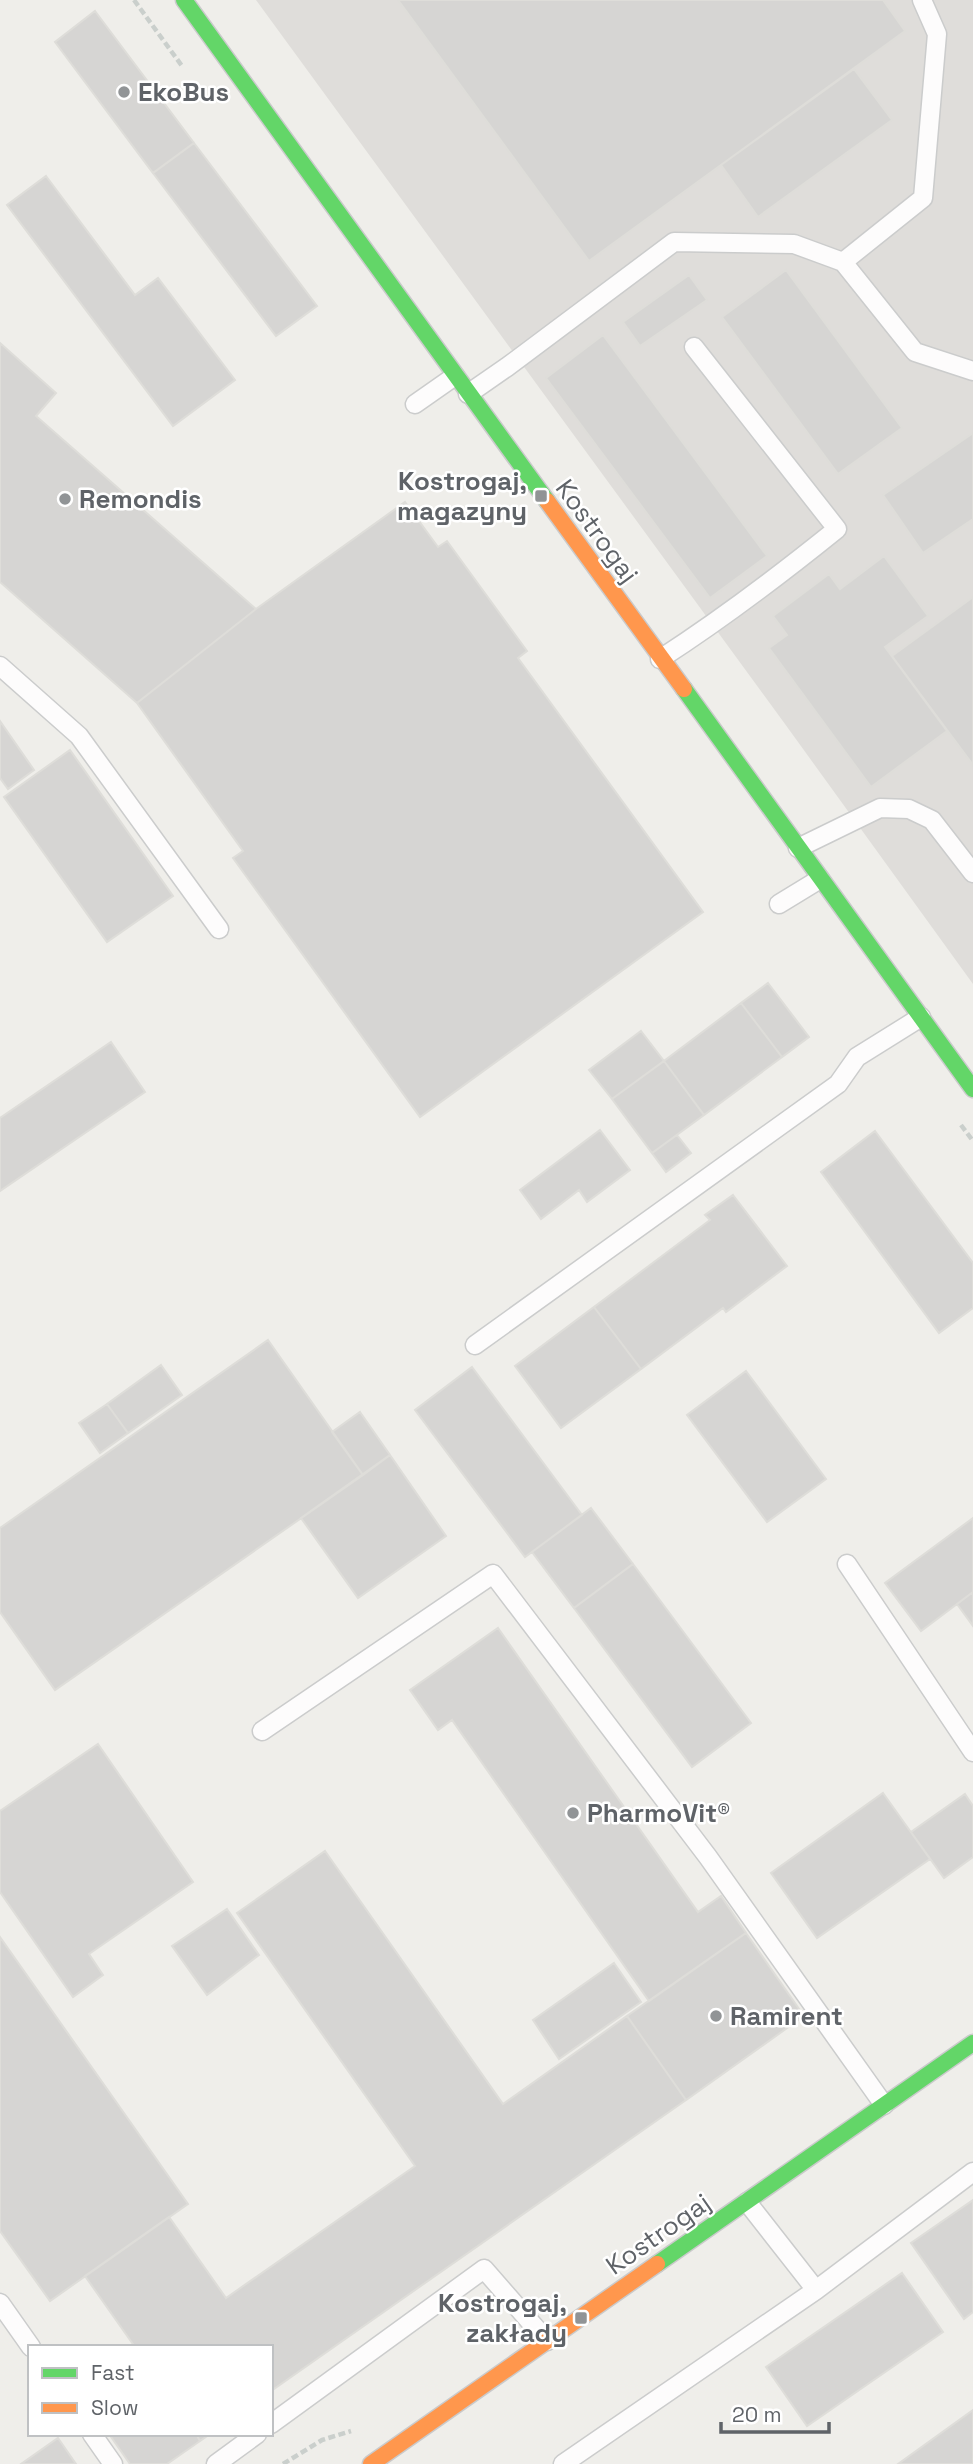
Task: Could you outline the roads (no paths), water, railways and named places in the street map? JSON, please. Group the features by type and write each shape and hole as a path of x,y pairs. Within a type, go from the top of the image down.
{"street":[{"name":"Kostrogaj","path":"184,0 973,1089"},
{"name":"Kostrogaj","path":"373,2464 973,2043"}],"lane":[{"path":"843,262 923,198 937,34 922,0"},
{"path":"468,394 674,242 794,244 843,262 915,352 973,371"},
{"path":"660,659 788,569 837,528 694,347"},
{"path":"415,404 455,376"},
{"path":"0,666 79,736 219,929"},
{"path":"798,848 880,808 909,809 932,820 973,873"},
{"path":"779,904 820,879"},
{"path":"475,1345 838,1084 857,1057 921,1017"},
{"path":"847,1564 973,1752"},
{"path":"262,1731 493,1574 708,1857 884,2105"},
{"path":"564,2464 816,2290 973,2172"},
{"path":"747,2202 816,2290"},
{"path":"273,2423 484,2269 547,2341"},
{"path":"0,2303 30,2345"},
{"path":"93,2436 113,2464"},
{"path":"216,2464 254,2436"}],"place":[{"name":"EkoBus","path":"124,92"},
{"name":"Kostrogaj, magazyny","path":"541,496"},
{"name":"Remondis","path":"65,499"},
{"name":"PharmoVit®","path":"573,1813"},
{"name":"Ramirent","path":"716,2016"},
{"name":"Kostrogaj, zakłady","path":"581,2318"}]}
